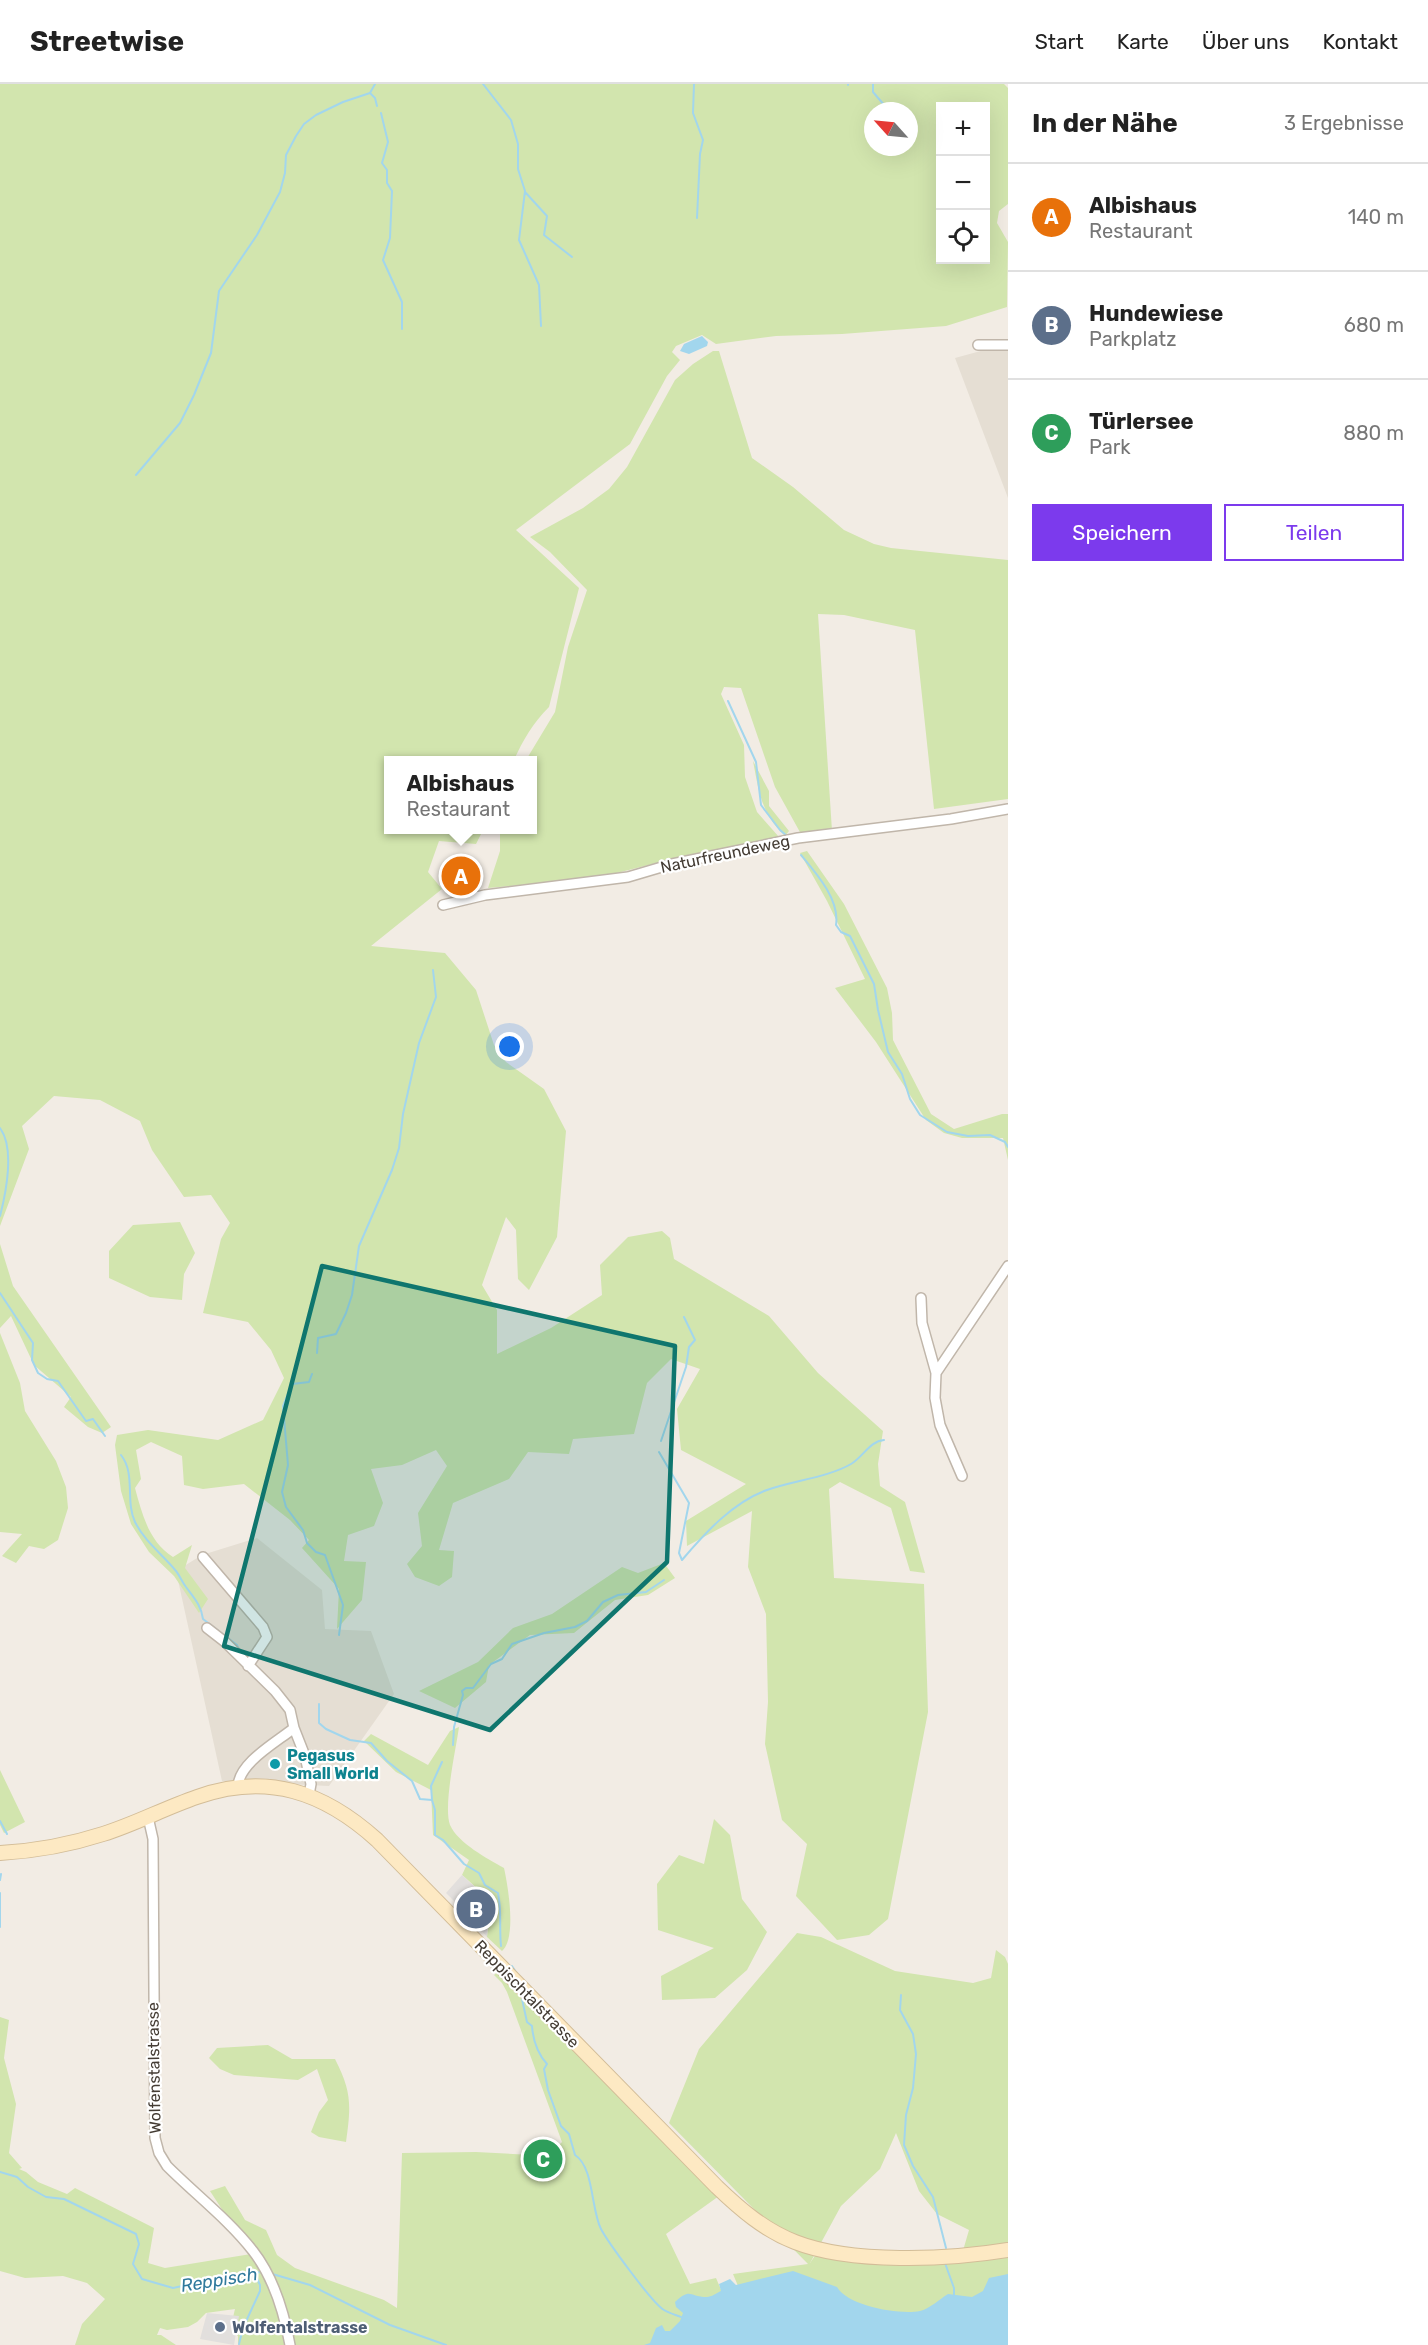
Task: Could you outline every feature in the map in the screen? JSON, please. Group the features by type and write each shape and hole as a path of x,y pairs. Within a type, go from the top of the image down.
{"main road":[{"name":"Reppischtalstrasse","path":"0,1853 52,1848 78,1842 197,1797 238,1787 274,1787 309,1795 342,1811 377,1840 717,2187 756,2221 794,2241 835,2252 904,2257 1008,2250"}],"street":[{"path":"978,345 1008,345"},
{"name":"Naturfreundeweg","path":"443,905 485,895 628,877 672,864 798,838 951,819 1008,809"},
{"path":"936,1373 1008,1266"},
{"path":"921,1298 922,1323 936,1373 935,1398 940,1425 962,1476"},
{"path":"203,1557 263,1627 267,1637 248,1666"},
{"path":"207,1628 225,1642 275,1691 290,1710 305,1756 311,1784 309,1795"},
{"path":"238,1787 244,1767 294,1728"},
{"name":"Wolfenstalstrasse","path":"148,1817 153,1839 154,2138 167,2166 240,2236 266,2272 280,2303 290,2345"}],"highlighted area":[{"path":"322,1266 675,1346 667,1562 490,1730 224,1646"}],"shaded area":[{"path":"1008,348 1008,498 955,358 988,349"},
{"path":"257,1538 322,1590 325,1629 371,1631 394,1694 329,1786 222,1781 176,1571 202,1555"},
{"path":"462,1875 489,1905 487,1937 480,1929 478,1920 473,1920 446,1893"},
{"name":"Wolfentalstrasse","path":"207,2313 239,2316 234,2345 200,2339"}],"green space":[{"path":"0,84 1004,84 1008,88 1008,204 999,211 997,223 1008,242 1007,307 946,326 842,334 776,336 716,344 702,335 676,346 672,352 680,360 667,376 630,444 516,530 579,588 549,707 529,732 516,756 384,756 384,834 481,834 476,844 439,841 428,872 442,889 371,946 445,953 476,990 494,1045 506,1062 544,1089 566,1131 557,1237 529,1290 518,1279 516,1230 506,1217 482,1285 497,1310 497,1354 551,1328 602,1295 600,1265 628,1237 662,1231 670,1238 674,1259 769,1316 818,1373 883,1431 878,1464 880,1486 905,1502 925,1573 910,1571 891,1508 840,1482 829,1489 834,1578 924,1584 928,1712 888,1919 869,1935 837,1940 796,1896 807,1844 782,1820 765,1744 768,1702 766,1614 748,1567 752,1511 687,1546 686,1521 746,1484 681,1450 677,1409 700,1369 671,1359 647,1383 634,1434 573,1439 569,1454 528,1452 509,1479 453,1503 439,1550 454,1551 452,1577 439,1586 415,1577 407,1564 422,1546 418,1513 447,1466 436,1450 402,1465 371,1469 383,1503 374,1526 348,1535 344,1561 366,1562 362,1600 337,1629 339,1589 302,1548 309,1540 290,1520 244,1484 203,1489 184,1485 182,1456 151,1442 136,1450 141,1479 135,1488 148,1527 165,1551 173,1557 192,1545 185,1568 208,1599 199,1613 174,1576 149,1552 131,1524 121,1491 115,1445 117,1435 148,1430 218,1440 263,1420 284,1378 271,1350 248,1322 203,1313 221,1239 230,1223 211,1195 184,1197 152,1150 140,1121 100,1100 54,1096 22,1126 29,1149 0,1226"},
{"path":"713,351 719,351 752,458 793,487 844,530 874,544 891,548 1008,560 1008,799 934,809 915,630 844,615 818,614 832,831 801,834 775,787 741,688 724,687 721,694 744,745 745,777 757,812 779,837 688,855 597,878 488,888 500,851 500,834 537,834 537,756 528,756 555,712 568,647 587,590 550,552 530,537 583,508 609,489 627,467 675,380"},
{"path":"753,761 769,791 769,806 789,831 785,836 771,819 762,802"},
{"path":"807,851 844,904 887,988 892,1013 893,1040 931,1114 954,1129 1008,1114 1008,1160 1003,1138 962,1138 944,1133 926,1120 876,1042 835,988 865,979 827,901 800,853"},
{"path":"180,1222 195,1253 184,1274 182,1300 150,1297 109,1278 109,1251 133,1225"},
{"path":"0,1244 13,1286 111,1427 102,1433 88,1427 64,1407 71,1397 34,1365 11,1316 0,1328"},
{"path":"0,1333 20,1383 25,1411 56,1461 66,1487 68,1508 58,1540 44,1549 29,1546 16,1563 2,1556 22,1534 0,1532"},
{"path":"664,1563 675,1578 648,1595 615,1600 574,1633 530,1635 489,1665 486,1682 455,1708 419,1691 478,1662 513,1628 552,1614 622,1567 638,1573"},
{"path":"459,1727 449,1791 448,1816 450,1825 460,1838 474,1850 504,1868 510,1924 507,1944 502,1951 487,1937 486,1902 477,1889 462,1875 469,1860 433,1835 431,1790 396,1772 364,1741 371,1734 428,1765 450,1731"},
{"path":"0,1770 25,1822 4,1833 0,1825"},
{"path":"714,1819 730,1835 742,1899 767,1932 747,1970 715,1998 662,2000 661,1976 714,1948 658,1930 657,1884 679,1855 704,1864"},
{"path":"797,1933 821,1937 895,1971 973,1983 991,1978 996,1950 1005,1957 1008,1964 1008,2345 238,2345 238,2336 230,2330 235,2309 206,2313 188,2327 167,2330 160,2328 157,2335 161,2335 176,2345 75,2345 82,2324 105,2299 87,2283 63,2276 25,2278 0,2271 0,2017 9,2020 4,2058 16,2104 9,2153 22,2168 19,2169 38,2182 67,2194 75,2188 154,2228 148,2263 165,2268 251,2254 210,2191 225,2186 245,2220 266,2230 277,2255 295,2268 384,2300 397,2308 402,2153 476,2152 532,2155 553,2151 562,2142 507,1992 494,1975 499,1971 719,2196 666,2234 690,2284 716,2278 722,2292 738,2286 733,2274 808,2264 669,2123 699,2049","holes":["896,2133 919,2191 937,2214 969,2230 962,2254 817,2253 810,2263 841,2206 880,2169"]},
{"path":"268,2045 292,2059 335,2059 345,2081 349,2099 346,2142 319,2137 311,2132 319,2112 328,2100 317,2069 298,2080 234,2075 220,2069 209,2058 217,2048"}],"water":[{"path":"702,336 708,342 707,346 689,354 680,351 684,344"},
{"path":"793,2271 837,2287 843,2294 863,2304 900,2312 920,2311 948,2294 972,2297 983,2291 989,2278 1008,2274 1008,2345 644,2345 650,2343 656,2328 662,2325 665,2331 670,2331 680,2321 683,2313 676,2307 675,2302 684,2295 709,2297 721,2291 719,2284 730,2279 736,2285"}],"waterway":[{"path":"136,475 180,423 194,395 211,353 219,291 257,235 280,192 285,173 286,155 296,136 304,124 316,115 343,102 370,93 375,84"},
{"path":"483,84 511,120 518,144 518,169 525,191 519,240 539,285 541,326"},
{"path":"694,84 693,113 703,140 700,154 697,218"},
{"path":"873,84 873,92 882,102"},
{"path":"370,93 375,98 377,106"},
{"path":"381,113 388,142 382,163 387,170 387,183 392,191 390,238 383,260 402,302 402,329"},
{"path":"525,192 547,216 544,235 572,257"},
{"path":"728,701 756,762 761,805 787,836"},
{"path":"801,855 826,888 834,906 836,925 841,932 850,936 874,984 888,1052 902,1074 910,1099 920,1115 947,1132 968,1136 990,1135 1005,1142 1008,1147"},
{"path":"317,1353 318,1338 336,1334 346,1313 352,1295 359,1246 392,1170 399,1148 403,1114 419,1043 436,997 433,970"},
{"path":"0,1128 5,1137 8,1159 7,1183 0,1216"},
{"path":"0,1293 33,1343 32,1360 38,1373 47,1379 58,1381 86,1421 93,1419 105,1436"},
{"path":"661,1441 686,1367 689,1347 695,1340 684,1317"},
{"path":"312,1374 309,1382 292,1384 283,1406 288,1465 282,1492 286,1507 303,1530 307,1543 316,1552 325,1555 343,1605 339,1635"},
{"path":"682,1560 710,1529 743,1502 767,1490 842,1468 855,1461 875,1443 884,1440"},
{"path":"659,1452 689,1503 679,1553 682,1560"},
{"path":"121,1455 128,1471 132,1514 139,1529 177,1573 199,1606 203,1619 237,1645 240,1652"},
{"path":"453,1745 454,1727 463,1695 462,1691 466,1688 473,1688 491,1664 502,1659 512,1644 544,1633 575,1627 587,1621 603,1602 618,1595 646,1592 664,1580"},
{"path":"319,1704 319,1723 326,1729 350,1740 371,1743 387,1761 412,1781 420,1799 432,1800 435,1810 435,1835 443,1840 464,1864 479,1873 485,1885 498,1893 501,1946"},
{"path":"432,1800 431,1786 442,1762"},
{"path":"0,1821 7,1834"},
{"path":"0,1880 1,1874"},
{"path":"0,1893 0,1927"},
{"path":"512,1966 517,1974"},
{"path":"901,1995 900,2010 913,2034 916,2054 913,2088 906,2115 904,2145 913,2166 933,2197 946,2248"},
{"path":"522,1999 527,2022 532,2026 536,2046 547,2064 544,2069 548,2090 561,2126 569,2134 575,2155 586,2169 601,2229 658,2305 681,2317"},
{"name":"Reppisch","path":"0,2172 17,2177 28,2187 46,2197 64,2199 136,2234 139,2244 133,2264 142,2279 173,2288 242,2273 264,2272"},
{"path":"945,2263 954,2288 954,2297"},
{"path":"239,2344 243,2328 260,2291 260,2285 254,2272"},
{"name":"Reppisch","path":"269,2273 310,2285 390,2325 446,2345"}],"place":[{"name":"Albishaus","path":"461,876"},
{"name":"Pegasus Small World","path":"275,1764"},
{"name":"Hundewiese","path":"476,1909"},
{"name":"Türlersee","path":"543,2159"},
{"name":"Wolfentalstrasse","path":"220,2327"}]}
